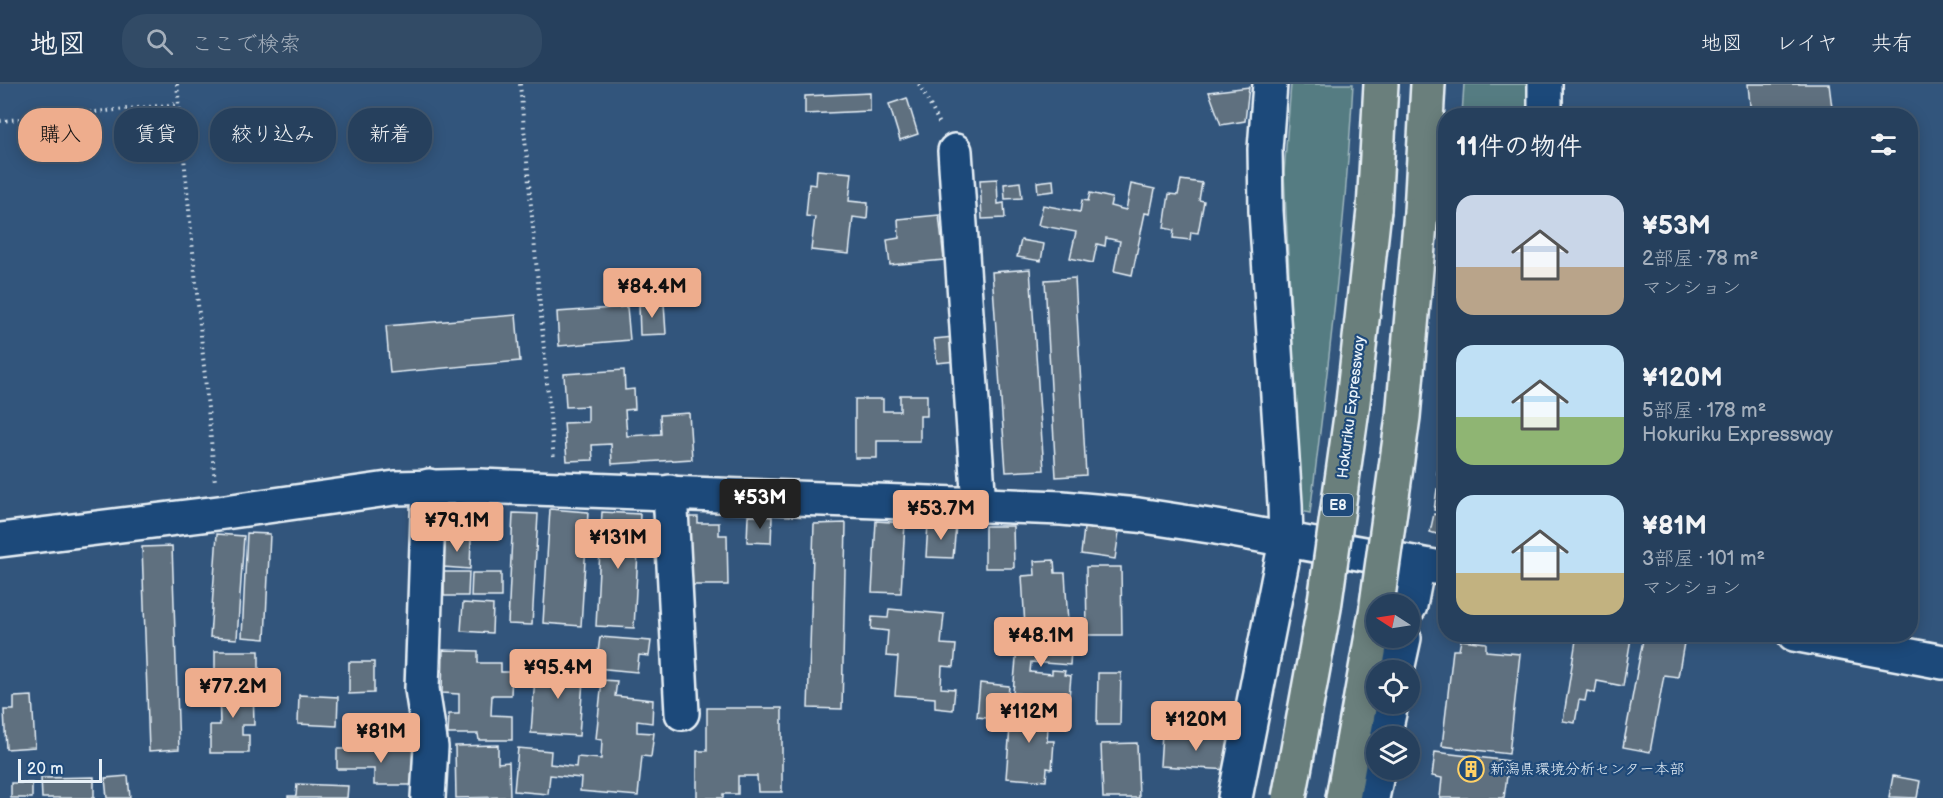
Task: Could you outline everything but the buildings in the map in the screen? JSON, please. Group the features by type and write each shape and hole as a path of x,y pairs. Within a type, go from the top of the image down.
{"highway":[{"name":"Hokuriku Expressway","path":"1289,798 1327,585 1353,402 1374,210 1381,84"},
{"path":"1379,594 1403,417 1421,212 1428,84"},
{"path":"1343,798 1370,648"}],"street":[{"path":"1235,798 1286,541 1266,211 1265,149 1270,84"},
{"path":"1545,84 1545,108"},
{"path":"955,151 979,505"},
{"path":"428,798 431,747 422,689 429,486"},
{"path":"0,540 395,488 555,487 1062,508 1138,515 1432,567 1417,594"},
{"path":"670,492 682,713"},
{"path":"1837,642 1943,662"},
{"path":"1372,798 1376,780"}],"path":[{"path":"177,84 218,513"},
{"path":"520,84 554,448 555,487"},
{"path":"919,84 955,151"},
{"path":"0,121 179,104"}],"green space":[{"path":"1291,84 1353,84 1341,245 1310,513 1301,511 1284,173"},
{"path":"1464,84 1528,84 1528,108 1462,108"}],"place":[{"name":"新潟県環境分析センター本部","path":"1471,769"}]}
